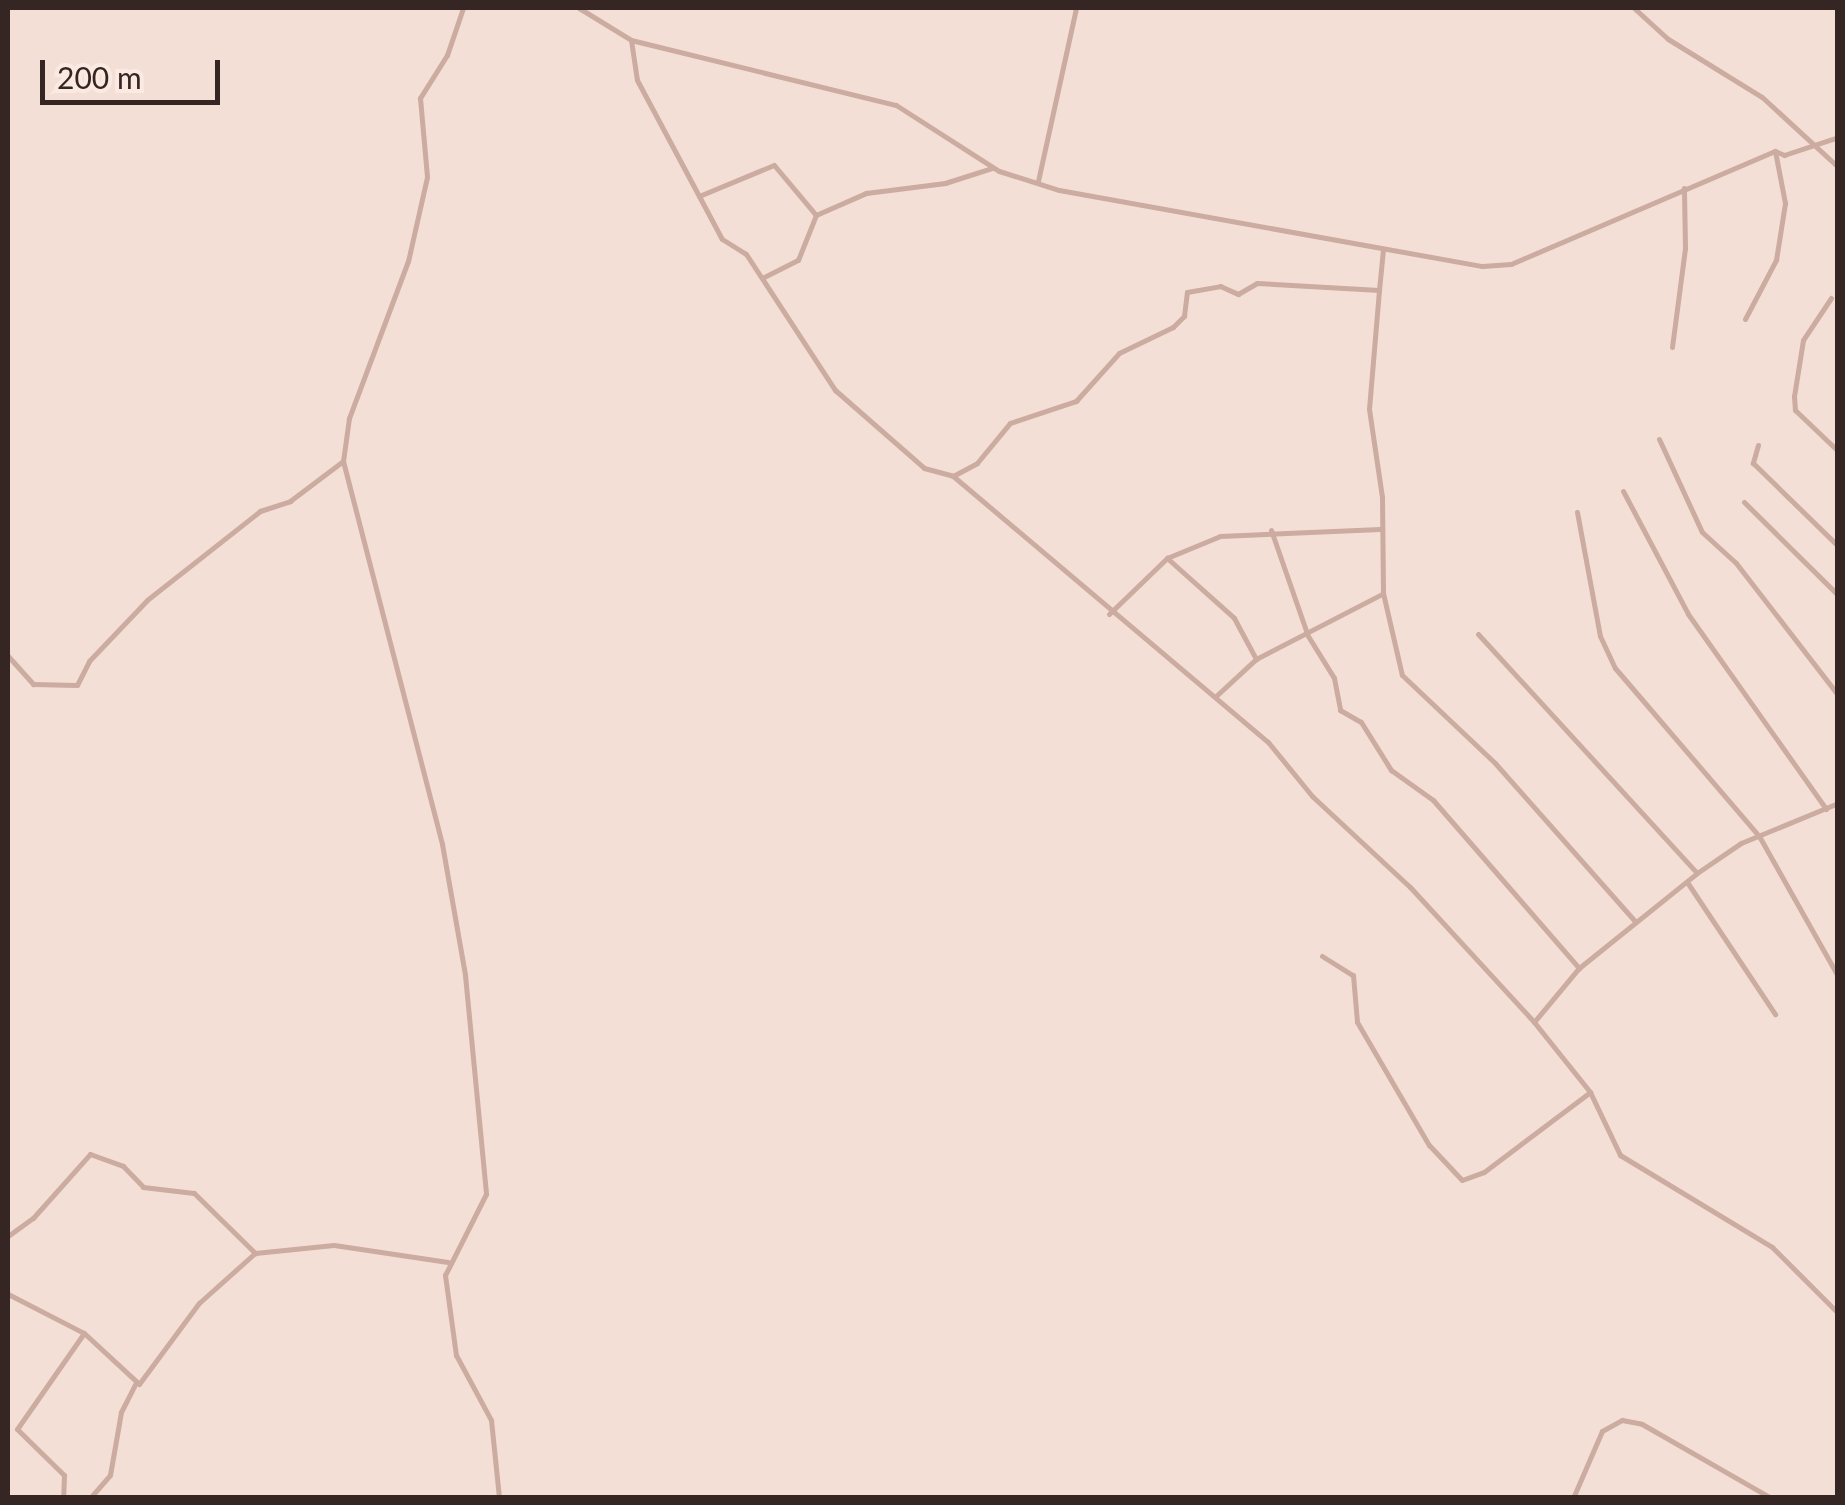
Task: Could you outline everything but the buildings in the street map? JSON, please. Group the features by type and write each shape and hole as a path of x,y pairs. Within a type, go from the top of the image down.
{"street":[{"path":"463,8 447,54 420,98 427,177 408,261 352,404 343,461 442,844 466,975 486,1194 448,1262 456,1355 486,1405 499,1498"},
{"path":"581,8 631,40 896,106 992,168 1095,199 1482,266 1511,264 1776,151 1784,155 1814,141 1838,137"},
{"path":"1038,182 1076,8"},
{"path":"1634,8 1814,141 1838,167"},
{"path":"631,40 637,80 722,239 738,243 835,390 901,441 924,468 952,476 1109,614 1216,696 1410,887 1534,1022 1590,1092 1620,1155 1772,1247 1838,1313"},
{"path":"1744,319 1776,260 1785,203 1776,151"},
{"path":"699,196 774,165 816,215"},
{"path":"762,278 798,260 816,215 866,193 945,183 992,168"},
{"path":"1672,347 1684,248 1684,188"},
{"path":"1384,249 1369,409 1383,593 1402,674 1495,763 1634,920"},
{"path":"952,476 977,463 1010,423 1076,401 1119,353 1173,328 1184,316 1187,292 1220,286 1238,294 1256,283 1379,290"},
{"path":"1831,298 1803,340 1794,396 1795,410 1838,452"},
{"path":"1659,439 1702,532 1736,563 1838,695"},
{"path":"1758,446 1753,462 1838,546"},
{"path":"8,656 38,686 77,685 90,661 147,600 260,512 290,501 343,461"},
{"path":"1623,491 1688,614 1826,809"},
{"path":"1744,502 1838,595"},
{"path":"1577,512 1600,636 1615,668 1759,836 1838,976"},
{"path":"1109,614 1167,558 1220,536 1272,530 1380,529"},
{"path":"1272,530 1308,636 1334,678 1340,710 1361,722 1391,770 1441,808 1578,968"},
{"path":"1167,558 1234,618 1256,659"},
{"path":"1216,696 1256,659 1308,636 1383,593"},
{"path":"1478,634 1698,873"},
{"path":"1534,1022 1578,968 1698,873 1759,836 1838,803"},
{"path":"1687,882 1775,1014"},
{"path":"1322,956 1352,975 1357,1022 1429,1145 1462,1180 1484,1172 1590,1092"},
{"path":"8,1236 33,1218 90,1154 123,1166 143,1187 194,1192 255,1253"},
{"path":"90,1498 110,1474 123,1404 135,1384 199,1303 255,1253 334,1245 448,1262"},
{"path":"8,1294 84,1333 135,1384"},
{"path":"63,1498 64,1475 18,1429 84,1333"},
{"path":"1573,1498 1602,1431 1622,1420 1642,1424 1772,1498"}]}
